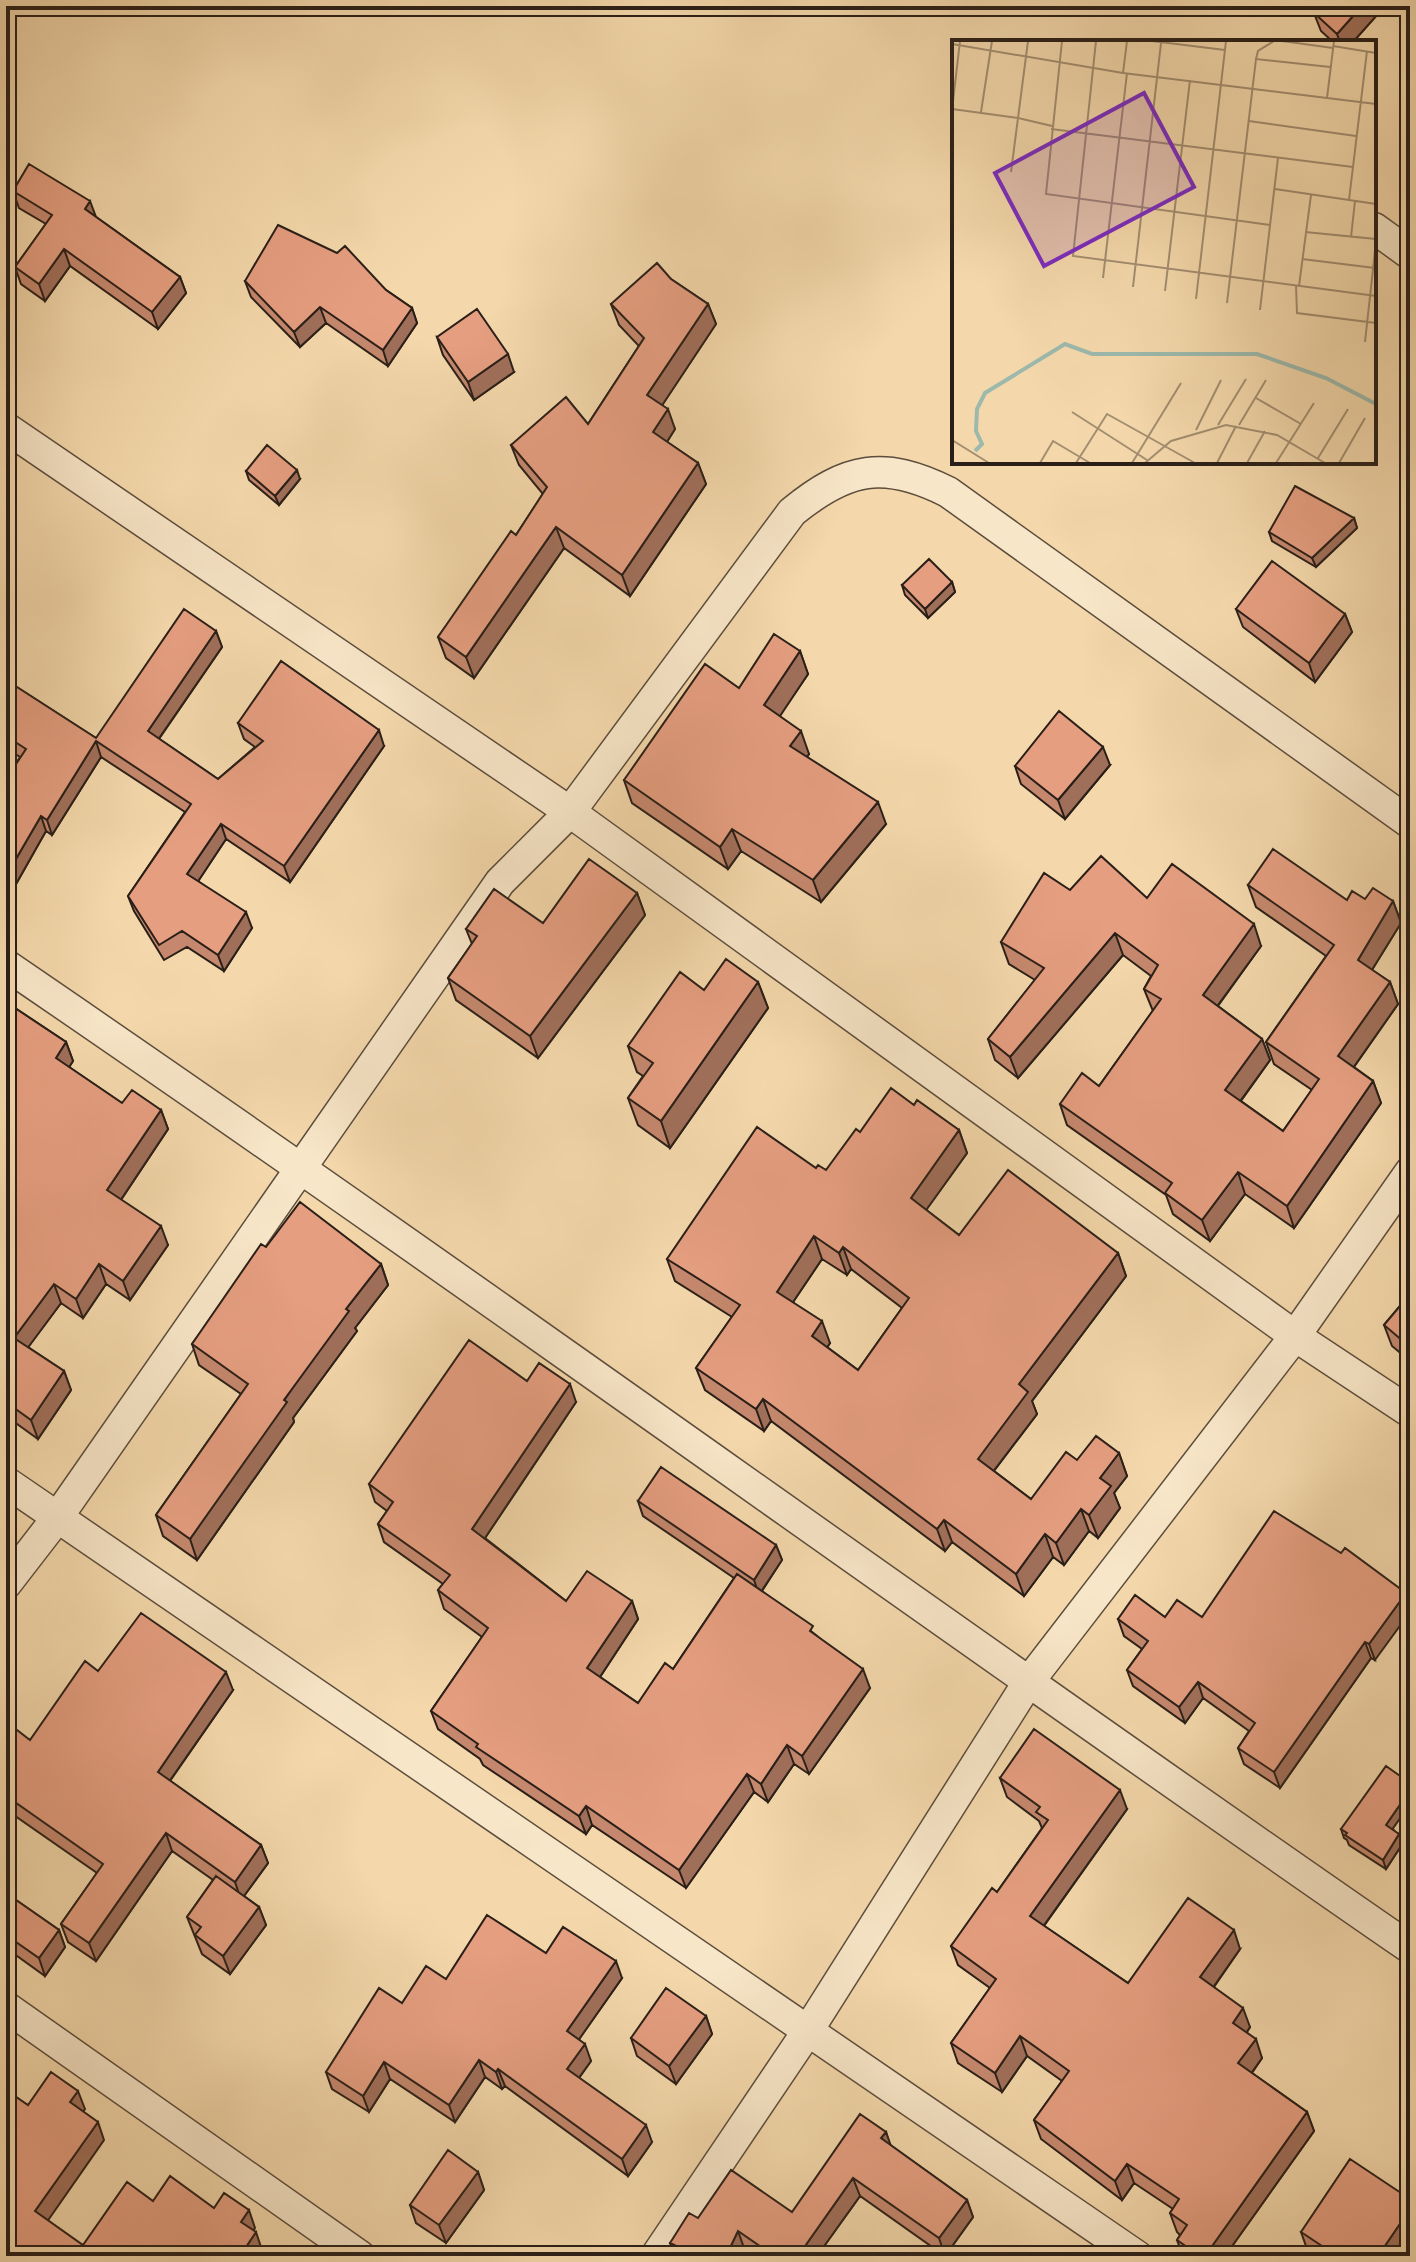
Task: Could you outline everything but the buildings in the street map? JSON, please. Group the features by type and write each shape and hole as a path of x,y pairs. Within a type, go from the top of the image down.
{"street":[{"path":"1376,229 1410,254"},
{"path":"6,428 570,812 1295,1336 1410,1412"},
{"path":"6,1584 57,1518 500,882 570,812 792,512 814,493 846,478 869,472 898,471 948,492 1410,823"},
{"path":"6,965 302,1167 1027,1684 1410,1948"},
{"path":"656,2256 807,2032 1027,1684 1295,1336 1410,1172"},
{"path":"6,1482 1137,2256"},
{"path":"6,2007 360,2256"}]}
